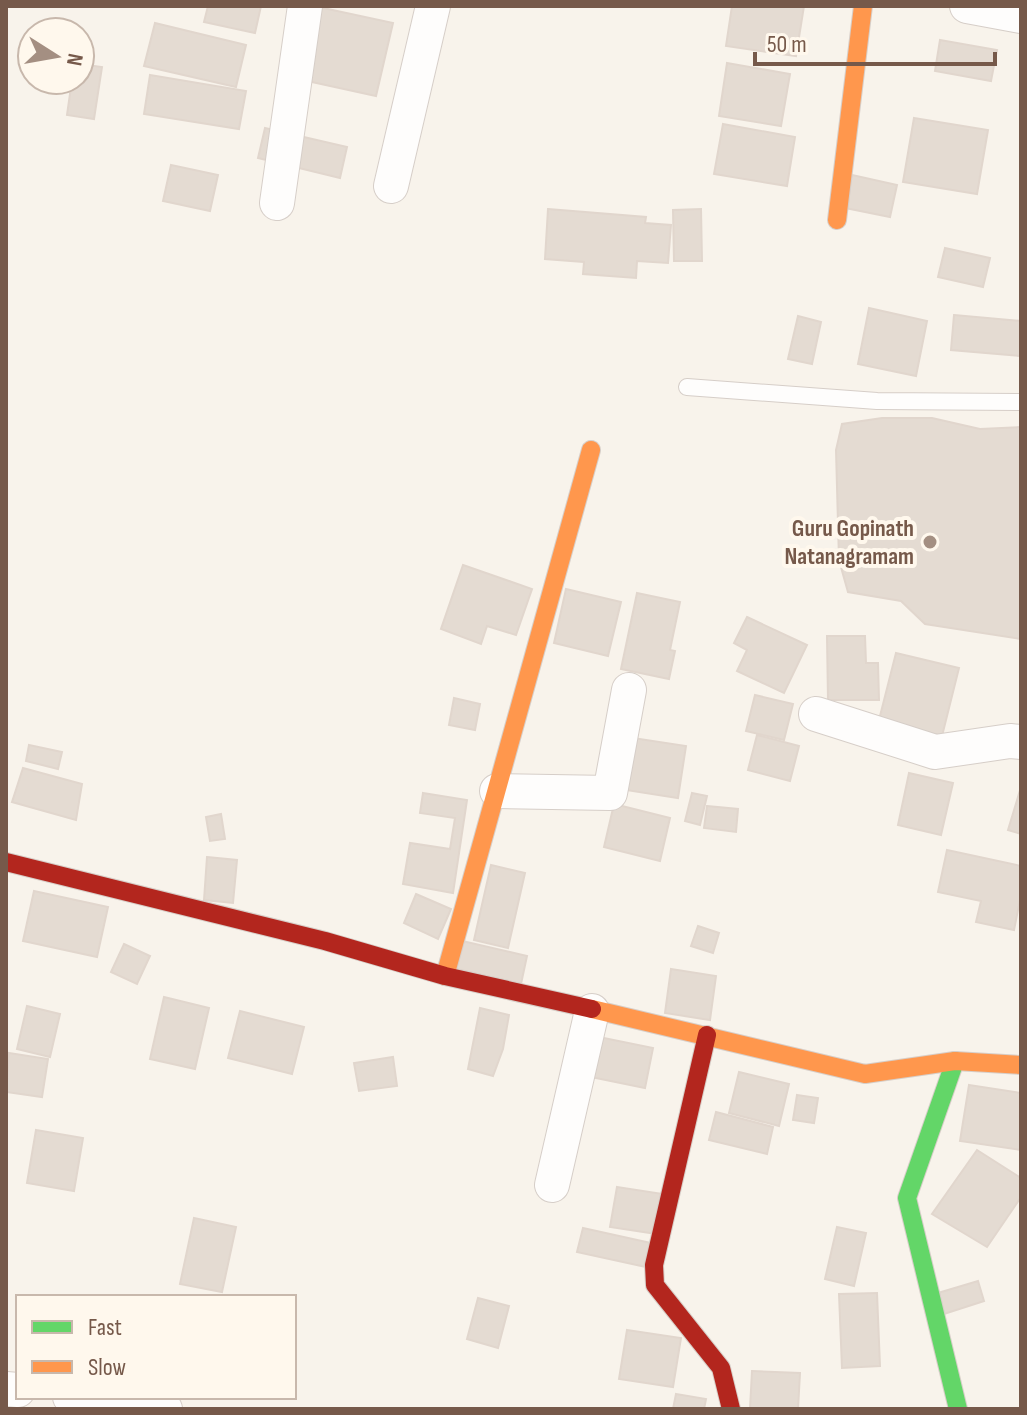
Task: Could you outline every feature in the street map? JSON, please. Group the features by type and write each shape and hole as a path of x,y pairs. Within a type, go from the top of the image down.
{"street":[{"path":"277,203 305,6"},
{"path":"391,186 433,6"},
{"path":"837,220 863,6"},
{"path":"445,976 591,450"},
{"path":"497,791 610,793 629,690"},
{"path":"816,714 935,752 1021,742"},
{"path":"6,862 325,941 445,976 865,1074 955,1061 1021,1065"},
{"path":"552,1185 592,1011"},
{"path":"707,1035 654,1265 655,1285 721,1368 731,1409"},
{"path":"955,1061 907,1198 958,1409"},
{"path":"86,1399 165,1409"}],"lane":[{"path":"687,387 877,401 1021,402"}],"building":[{"path":"208,6 261,6 255,33 204,22"},
{"path":"314,6 393,23 376,96 289,77"},
{"path":"732,6 804,6 796,56 726,46"},
{"path":"155,23 246,45 236,87 144,66"},
{"path":"940,40 997,50 991,81 935,71"},
{"path":"727,63 790,74 781,126 719,116"},
{"path":"96,66 102,67 94,119 67,115 70,96 96,96"},
{"path":"150,75 246,91 239,129 144,114"},
{"path":"914,118 988,130 977,194 903,182"},
{"path":"723,124 795,137 787,186 714,174"},
{"path":"265,128 347,147 340,178 258,158"},
{"path":"171,165 218,175 210,211 163,201"},
{"path":"852,175 897,185 890,217 845,208"},
{"path":"548,209 646,217 645,223 671,225 668,263 637,261 636,278 583,274 584,262 545,259"},
{"path":"701,209 702,261 674,261 673,210"},
{"path":"945,248 990,258 983,287 938,277"},
{"path":"869,308 927,321 916,376 858,364"},
{"path":"954,315 1021,321 1020,356 951,350"},
{"path":"798,316 821,322 812,364 788,359"},
{"name":"Guru Gopinath Natanagramam","path":"882,418 932,418 980,429 1021,427 1021,639 925,624 901,601 848,592 839,560 836,450 842,424"},
{"path":"463,565 532,589 516,635 487,626 481,644 441,629"},
{"path":"566,589 621,602 608,656 554,643"},
{"path":"637,593 680,602 670,650 675,651 669,679 621,669"},
{"path":"747,617 807,645 784,693 737,671 747,650 734,643"},
{"path":"827,636 865,636 866,663 878,663 879,700 828,700"},
{"path":"896,653 959,668 942,736 879,720"},
{"path":"755,695 793,704 784,740 746,731"},
{"path":"454,698 480,704 475,730 449,725"},
{"path":"757,735 799,746 790,781 748,770"},
{"path":"633,738 686,746 678,798 626,790"},
{"path":"29,745 62,752 58,769 26,761"},
{"path":"23,768 82,784 76,820 12,802"},
{"path":"909,773 953,783 941,835 898,825"},
{"path":"1021,787 1021,834 1008,830"},
{"path":"423,793 467,800 453,893 403,884 410,843 450,849 455,818 420,813"},
{"path":"692,793 707,796 700,825 685,821"},
{"path":"614,804 670,818 660,861 604,847"},
{"path":"707,806 738,809 736,832 704,828"},
{"path":"221,814 225,839 210,841 206,817"},
{"path":"947,850 1021,866 1021,895 1014,930 976,922 981,901 938,892"},
{"path":"207,857 237,860 233,903 204,900"},
{"path":"491,865 525,873 508,948 474,940"},
{"path":"34,891 108,907 97,957 23,941"},
{"path":"416,894 451,909 438,939 404,923"},
{"path":"698,926 719,933 713,953 691,946"},
{"path":"458,940 527,956 521,984 452,968"},
{"path":"124,944 150,956 137,984 111,972"},
{"path":"671,969 716,976 710,1020 665,1013"},
{"path":"164,997 209,1008 195,1069 150,1059"},
{"path":"27,1006 60,1014 50,1057 17,1049"},
{"path":"480,1008 509,1015 503,1049 493,1076 468,1069"},
{"path":"240,1011 304,1027 292,1074 228,1058"},
{"path":"594,1036 653,1048 645,1088 586,1076"},
{"path":"9,1053 48,1059 42,1097 6,1092"},
{"path":"393,1057 397,1086 359,1091 354,1063"},
{"path":"739,1072 789,1084 779,1126 729,1113"},
{"path":"969,1085 1021,1093 1021,1150 960,1141"},
{"path":"797,1095 818,1098 814,1123 793,1120"},
{"path":"716,1112 773,1127 767,1154 709,1140"},
{"path":"36,1130 83,1138 74,1191 27,1183"},
{"path":"977,1150 1021,1178 1021,1197 987,1247 932,1214"},
{"path":"617,1187 663,1194 657,1234 610,1227"},
{"path":"194,1218 236,1227 222,1292 180,1284"},
{"path":"837,1227 866,1233 854,1286 825,1279"},
{"path":"583,1228 651,1243 646,1267 577,1252"},
{"path":"978,1281 984,1301 944,1314 938,1293"},
{"path":"877,1293 880,1366 842,1368 839,1294"},
{"path":"478,1298 509,1306 498,1348 467,1339"},
{"path":"627,1330 681,1338 673,1387 619,1379"},
{"path":"752,1371 800,1373 798,1409 750,1409"},
{"path":"676,1394 706,1399 704,1409 673,1409"}],"traffic: fast":[{"path":"955,1061 907,1198 958,1409"}],"traffic: slow":[{"path":"837,220 863,6"},
{"path":"445,976 591,450"},
{"path":"592,1009 865,1074 955,1061 1021,1065"}],"traffic: jam":[{"path":"6,862 325,941 445,976 592,1009"},
{"path":"707,1035 654,1265 655,1285 721,1368 731,1409"}],"place":[{"name":"Guru Gopinath Natanagramam","path":"930,542"}]}
